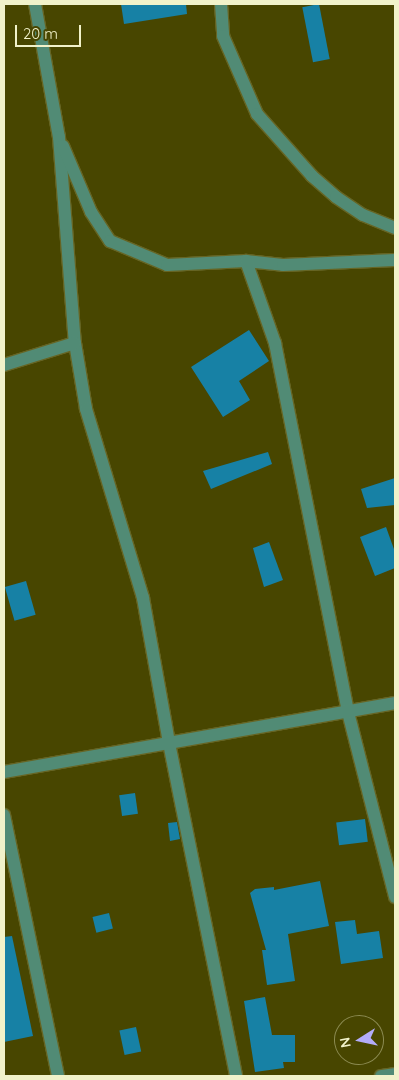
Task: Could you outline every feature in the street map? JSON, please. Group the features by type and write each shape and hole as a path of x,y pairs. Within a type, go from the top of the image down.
{"street":[{"path":"34,4 59,137 75,343 86,409 144,598 169,743 236,1076"},
{"path":"221,4 223,36 257,114 312,176 336,197 363,215 395,228"},
{"path":"59,137 91,212 110,241 166,265 246,261 283,266 395,260"},
{"path":"246,261 275,343 348,712 395,897"},
{"path":"4,365 75,343"},
{"path":"4,772 395,703"},
{"path":"4,814 58,1076"},
{"path":"381,1076 395,1074"}],"building":[{"path":"121,4 186,4 187,14 124,24"},
{"path":"319,4 330,59 313,62 302,7"},
{"path":"249,330 269,361 239,381 250,400 223,417 191,367"},
{"path":"268,452 272,464 211,489 203,471"},
{"path":"395,478 395,505 367,508 361,489"},
{"path":"386,527 395,552 395,568 375,576 360,537"},
{"path":"269,542 283,580 264,587 253,548"},
{"path":"26,581 36,615 14,621 5,587"},
{"path":"135,793 138,814 122,816 119,795"},
{"path":"365,819 368,842 339,845 336,823"},
{"path":"177,822 180,839 170,841 168,823"},
{"path":"320,881 329,926 288,934 295,981 267,985 262,950 266,950 250,893 255,889 274,887 274,890"},
{"path":"109,913 113,929 96,933 93,917"},
{"path":"355,920 357,934 379,931 383,958 341,964 335,922"},
{"path":"12,936 33,1036 4,1042 4,937"},
{"path":"265,997 272,1035 295,1035 295,1062 283,1062 284,1068 255,1072 244,1001"},
{"path":"136,1027 141,1051 125,1055 119,1031"}]}
